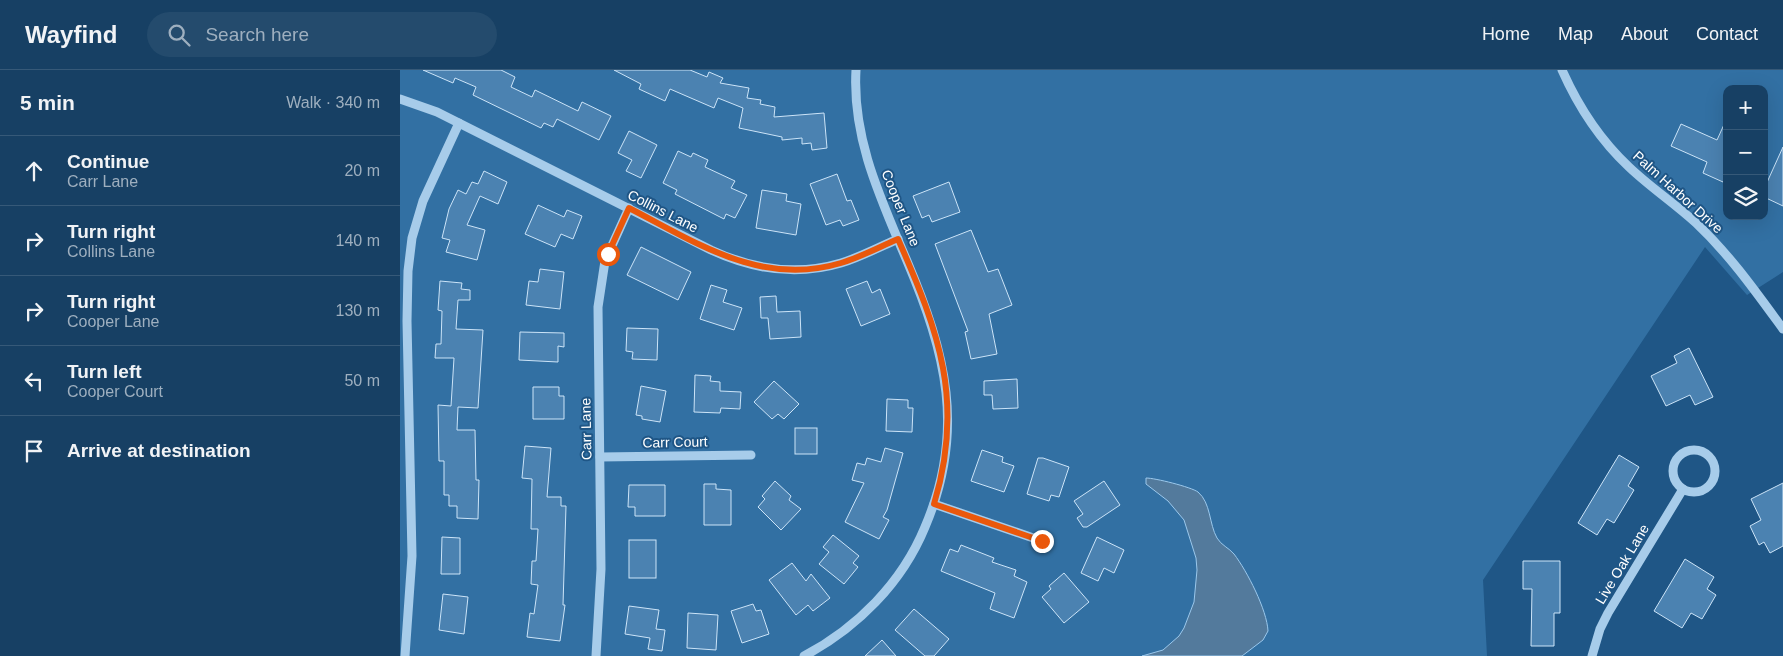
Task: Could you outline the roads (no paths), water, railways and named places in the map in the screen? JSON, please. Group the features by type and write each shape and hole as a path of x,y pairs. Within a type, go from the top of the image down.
{"street":[{"name":"Cooper Lane","path":"804,656 843,632 884,594 918,543 940,484 949,425 947,387 941,355 932,325 875,183 863,148 856,103 856,70"},
{"name":"Palm Harbor Drive","path":"1562,70 1575,97 1604,140 1628,166 1695,223 1725,253 1783,329"},
{"name":"Collins Lane","path":"400,99 426,107 717,253 739,262 766,268 792,270 830,265 854,258 898,239"},
{"path":"405,656 412,556 407,313 408,271 412,238 423,202 459,123"},
{"name":"Carr Lane","path":"596,656 601,569 598,316 600,287 608,254 629,208"},
{"path":"1690,450 1705,452 1711,457 1716,471 1710,485 1698,492 1690,492 1683,489 1675,480 1673,472 1678,457 1683,452 1690,450"},
{"name":"Carr Court","path":"600,457 751,455"},
{"name":"Live Oak Lane","path":"1592,656 1600,629 1608,613 1683,489"},
{"path":"934,504 1042,541"}]}
